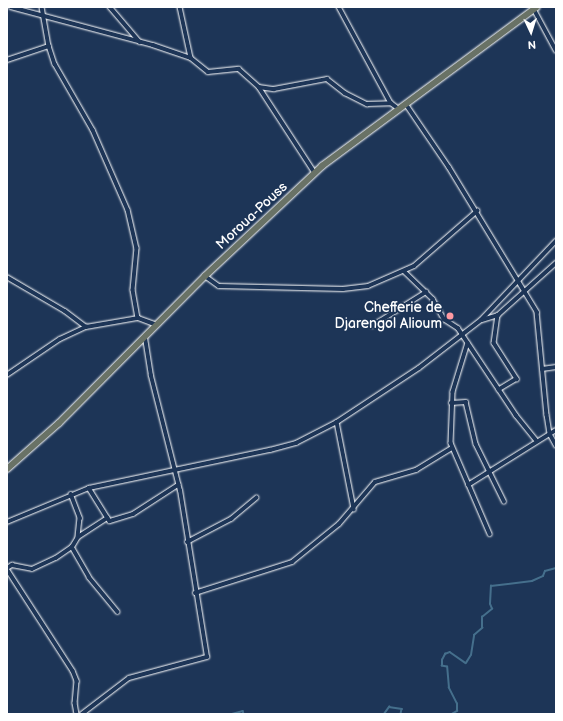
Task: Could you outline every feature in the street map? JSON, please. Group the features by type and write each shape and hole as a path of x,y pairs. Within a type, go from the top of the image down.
{"main road":[{"name":"Moroua-Pouss","path":"7,469 59,423 205,276 315,173 536,8"}],"street":[{"path":"10,7 141,42 191,58 208,72 239,69 259,88 315,173"},
{"path":"42,7 49,46 55,64 93,130 128,210 137,248 133,290 138,318"},
{"path":"110,7 141,42"},
{"path":"181,7 191,58"},
{"path":"339,7 391,104 399,109"},
{"path":"536,8 556,50"},
{"path":"7,60 49,46"},
{"path":"259,88 274,89 327,79 345,93 368,104 391,104"},
{"path":"406,104 477,211 517,283 537,312 550,434 556,445"},
{"path":"205,276 219,286 343,289 378,284 405,272 420,262 477,211"},
{"path":"7,522 71,494 90,488 238,459 296,443 337,422 419,368 481,320 556,242"},
{"path":"481,320 498,315 525,293 556,263"},
{"path":"405,272 437,304 444,319 455,324 499,390 536,440"},
{"path":"7,276 65,311 86,327"},
{"path":"372,326 426,292"},
{"path":"498,315 494,343 517,379 499,390"},
{"path":"7,375 60,340 86,327 138,318 157,325"},
{"path":"82,714 129,678 207,657 178,485 151,376 145,338"},
{"path":"468,343 451,403 452,448 490,534"},
{"path":"542,369 556,367"},
{"path":"451,403 466,402 472,433 488,471 504,502"},
{"path":"337,422 354,509"},
{"path":"468,485 482,478 488,471 536,440 556,430"},
{"path":"195,593 292,562 354,509 375,482 416,470 452,448"},
{"path":"90,488 110,521 128,516 178,485"},
{"path":"71,494 80,518 78,537 72,547 35,568 28,569 12,565 7,568 73,671 77,680 75,703 77,714"},
{"path":"187,542 231,519 256,498"},
{"path":"78,537 107,518"},
{"path":"72,547 89,577 118,612"}],"waterway":[{"path":"452,714 457,711 457,704 449,688 447,667 442,666 442,660 445,654 450,652 466,663 471,655 474,635 482,628 482,617 492,609 490,604 491,586 532,581 543,576 545,571 556,568"},
{"path":"384,714 389,707 402,709 401,714"},
{"path":"232,714 243,711 244,714"}],"place":[{"name":"Chefferie de Djarengol Alioum","path":"450,316"}]}
